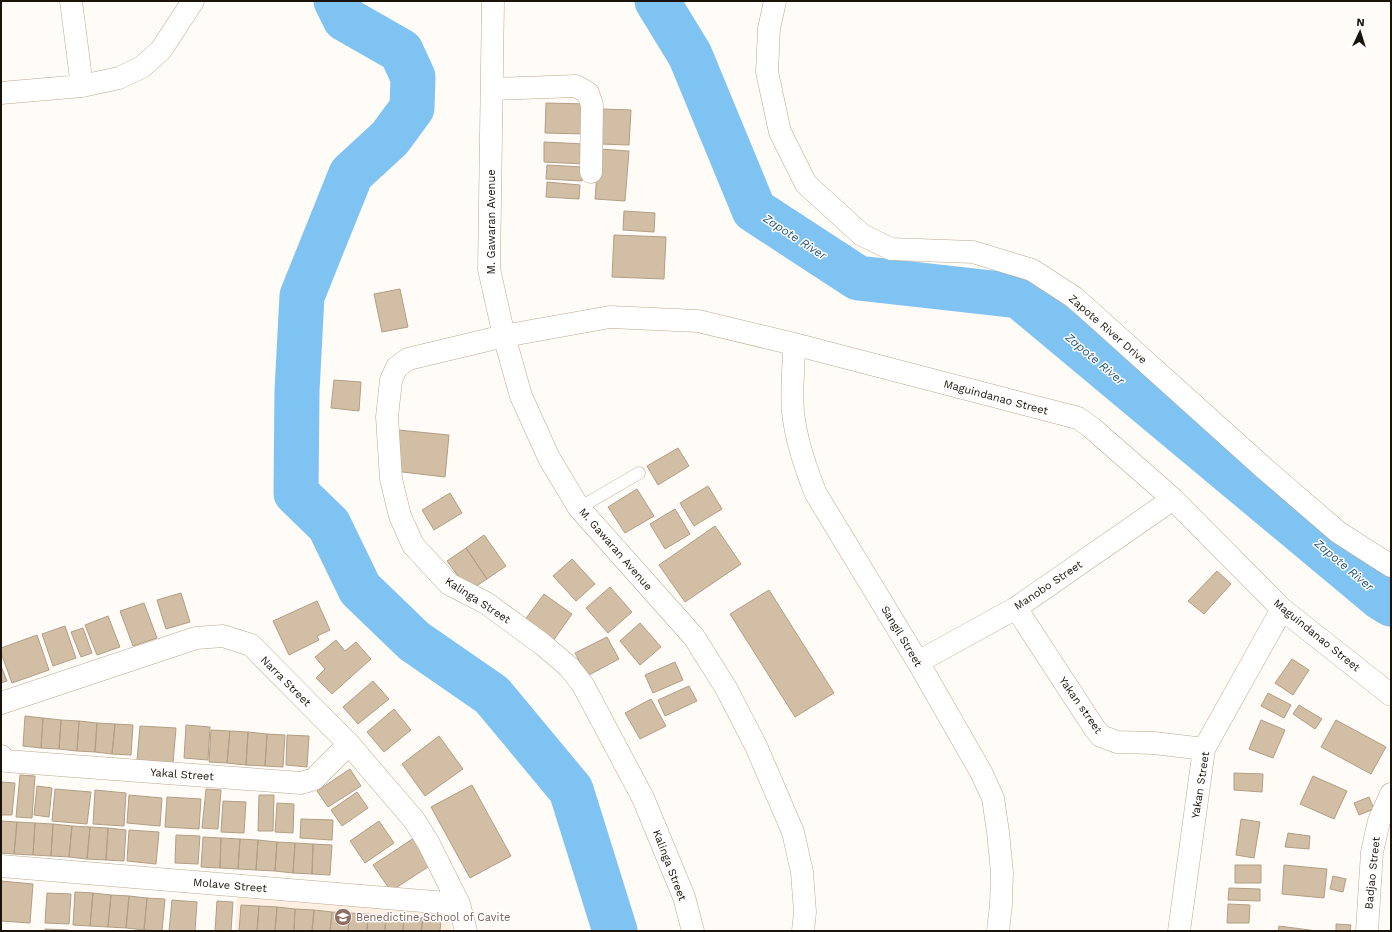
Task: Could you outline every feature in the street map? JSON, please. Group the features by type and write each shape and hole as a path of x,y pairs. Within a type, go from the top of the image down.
{"street":[{"path":"71,1 82,86"},
{"path":"1,93 82,86 120,78 142,67 161,50 193,1"},
{"name":"M. Gawaran Avenue","path":"493,1 489,269 504,336 521,396 549,458 579,508 694,637 729,694 756,746 793,832 802,872 804,912 803,931"},
{"name":"Zapote River Drive","path":"775,1 769,29 767,72 780,132 806,184 862,235 891,249 973,252 1032,270 1075,298 1265,469 1338,532 1391,566"},
{"path":"492,89 576,86 588,93 592,105 591,172"},
{"name":"Maguindanao Street","path":"504,336 610,317 698,321 794,344 1078,418 1092,428 1173,499 1282,609 1391,695"},
{"name":"Kalinga Street","path":"504,336 408,360 397,367 391,380 387,417 391,478 400,516 413,545 449,584 486,603 542,644 569,667 583,685 643,798 684,897 692,931"},
{"name":"Sangil Street","path":"794,344 793,410 798,443 806,470 816,494 918,662 981,772 993,798 1002,872 1001,905 998,931"},
{"name":"Manobo Street","path":"918,662 1016,608 1173,499"},
{"name":"Yakan street","path":"1016,608 1095,730 1101,736 1117,742 1154,743 1204,749"},
{"name":"Yakan Street","path":"1180,931 1204,749 1282,609"},
{"name":"Narra Street","path":"1,703 196,638 223,636 251,645 349,744 414,820 428,842 459,904 466,931"},
{"name":"Yakal Street","path":"1,756 6,761 301,783 314,779 349,744"},
{"name":"Badjao Street","path":"1367,931 1372,852 1379,821 1391,794"},
{"name":"Molave Street","path":"1,866 459,904"}],"lane":[{"path":"579,508 639,473"}],"shaded area":[{"name":"Benedictine School of Cavite","path":"237,894 448,912 451,922 451,931 235,931"}],"building":[{"path":"546,103 587,104 586,134 545,133"},
{"path":"602,109 631,110 629,145 600,144"},
{"path":"544,142 585,144 584,164 544,162"},
{"path":"599,149 629,151 625,201 595,199"},
{"path":"547,165 583,167 582,181 546,179"},
{"path":"547,182 580,185 579,199 546,197"},
{"path":"624,211 655,213 654,232 623,230"},
{"path":"614,235 666,237 664,279 612,277"},
{"path":"400,289 408,327 382,332 374,294"},
{"path":"334,380 361,382 359,411 331,408"},
{"path":"398,430 449,435 445,477 394,471"},
{"path":"678,448 689,466 658,485 647,466"},
{"path":"708,486 722,509 694,526 680,503"},
{"path":"637,489 654,516 625,533 608,507"},
{"path":"450,493 462,513 434,530 422,510"},
{"path":"675,509 690,534 665,549 650,524"},
{"path":"715,526 741,564 685,602 659,565"},
{"path":"484,535 506,566 487,579 466,548"},
{"path":"466,548 487,579 469,591 447,561"},
{"path":"572,559 595,584 576,601 553,576"},
{"path":"1217,571 1231,584 1204,614 1188,601"},
{"path":"610,587 632,612 608,633 586,608"},
{"path":"769,590 834,693 795,717 730,614"},
{"path":"181,593 190,622 166,629 157,600"},
{"path":"544,594 572,614 553,641 524,621"},
{"path":"317,601 330,630 317,636 319,640 289,655 273,621"},
{"path":"144,603 157,638 133,646 120,611"},
{"path":"108,616 120,647 97,655 85,625"},
{"path":"640,623 661,647 640,665 620,641"},
{"path":"65,626 76,658 53,666 42,634"},
{"path":"83,628 92,653 81,657 71,632"},
{"path":"37,635 49,670 12,683 1,653 1,648"},
{"path":"607,637 619,659 587,676 575,653"},
{"path":"336,640 345,651 356,642 371,659 332,694 316,678 325,669 315,657"},
{"path":"1292,659 1309,670 1293,695 1275,683"},
{"path":"675,662 683,680 653,693 645,675"},
{"path":"1,666 7,681 1,683"},
{"path":"373,681 389,699 358,724 343,707"},
{"path":"689,686 697,701 665,716 658,700"},
{"path":"1268,693 1291,705 1284,718 1261,706"},
{"path":"651,699 666,726 640,739 625,713"},
{"path":"1299,705 1322,719 1315,729 1293,714"},
{"path":"394,709 411,730 384,752 367,732"},
{"path":"25,716 43,718 41,748 23,746"},
{"path":"43,718 61,720 59,749 41,748"},
{"path":"61,720 79,721 77,751 59,749"},
{"path":"1261,720 1285,730 1273,758 1249,749"},
{"path":"1336,720 1386,747 1371,774 1321,747"},
{"path":"79,721 97,723 95,752 77,751"},
{"path":"97,723 115,724 112,754 95,752"},
{"path":"115,724 133,725 131,755 112,754"},
{"path":"186,725 210,727 208,760 184,758"},
{"path":"140,726 176,728 173,763 137,760"},
{"path":"211,730 230,731 227,763 209,762"},
{"path":"230,731 248,732 246,765 227,763"},
{"path":"248,732 267,734 265,766 246,765"},
{"path":"267,734 285,735 283,767 265,766"},
{"path":"287,735 309,736 307,767 286,765"},
{"path":"439,736 463,769 425,796 402,764"},
{"path":"350,769 361,786 328,807 317,791"},
{"path":"1234,773 1263,774 1262,792 1234,790"},
{"path":"20,775 35,776 32,818 16,817"},
{"path":"1313,776 1347,791 1334,819 1300,804"},
{"path":"1,782 15,783 12,815 1,815"},
{"path":"472,785 511,856 470,878 431,807"},
{"path":"37,786 52,788 49,817 34,815"},
{"path":"55,789 91,792 87,824 52,821"},
{"path":"206,789 221,790 218,829 202,828"},
{"path":"95,790 126,793 124,826 93,824"},
{"path":"357,792 368,808 342,826 331,810"},
{"path":"129,795 162,798 160,826 127,823"},
{"path":"259,795 274,795 273,831 258,831"},
{"path":"167,797 201,799 199,829 165,827"},
{"path":"1369,797 1374,809 1359,815 1354,803"},
{"path":"223,801 246,802 244,833 221,832"},
{"path":"277,803 294,804 293,833 275,832"},
{"path":"301,819 333,820 332,840 300,838"},
{"path":"1241,819 1260,822 1254,858 1236,855"},
{"path":"1,821 17,822 14,854 1,853"},
{"path":"379,821 394,843 365,863 350,841"},
{"path":"17,822 35,823 33,855 14,854"},
{"path":"35,823 53,824 51,856 33,855"},
{"path":"53,824 72,826 69,857 51,856"},
{"path":"72,826 90,827 87,859 69,857"},
{"path":"90,827 108,828 106,860 87,859"},
{"path":"108,828 126,830 124,861 106,860"},
{"path":"129,830 159,832 156,864 127,861"},
{"path":"1288,833 1310,836 1309,849 1285,847"},
{"path":"176,835 200,836 198,864 175,863"},
{"path":"203,837 221,838 220,868 201,867"},
{"path":"221,838 240,839 238,869 220,868"},
{"path":"414,838 431,865 391,891 373,865"},
{"path":"240,839 258,840 256,870 238,869"},
{"path":"258,840 277,842 275,871 256,870"},
{"path":"277,842 295,843 293,873 275,871"},
{"path":"295,843 313,844 312,874 293,873"},
{"path":"313,844 332,845 330,875 312,874"},
{"path":"1235,865 1261,865 1261,883 1235,883"},
{"path":"1284,865 1327,869 1324,898 1282,894"},
{"path":"1333,876 1346,879 1343,892 1330,889"},
{"path":"1,881 33,884 30,923 1,921"},
{"path":"1229,888 1260,889 1260,901 1228,900"},
{"path":"75,892 93,893 90,926 73,925"},
{"path":"47,893 71,894 69,924 45,923"},
{"path":"93,893 111,895 108,927 90,926"},
{"path":"111,895 129,896 126,928 108,927"},
{"path":"129,896 147,898 144,930 126,928"},
{"path":"147,898 165,899 162,931 144,930"},
{"path":"172,900 197,902 195,931 169,931"},
{"path":"217,901 233,902 231,931 215,931"},
{"path":"1228,904 1250,905 1249,923 1227,923"},
{"path":"241,905 259,906 257,931 239,931"},
{"path":"259,906 277,907 275,931 257,931"},
{"path":"277,907 295,909 294,931 275,931"},
{"path":"295,909 314,910 312,931 294,931"},
{"path":"314,910 332,912 330,931 312,931"},
{"path":"332,912 350,913 348,931 330,931"},
{"path":"350,913 368,914 367,931 348,931"},
{"path":"368,914 386,916 385,931 367,931"},
{"path":"386,916 404,917 403,931 385,931"},
{"path":"404,917 423,918 421,931 403,931"},
{"path":"423,918 441,920 440,931 421,931"},
{"path":"1336,924 1351,925 1350,931 1336,931"},
{"path":"1279,926 1317,931 1278,931"},
{"path":"45,929 68,930 45,931"}],"waterway":[{"path":"336,1 345,19 401,51 413,77 412,108 390,138 351,174 302,296 297,391 296,493 329,525 360,589 414,641 492,695 571,790 615,931"},
{"name":"Zapote River","path":"657,1 690,55 754,210 858,278 1019,296 1380,597 1391,604"}],"place":[{"name":"Benedictine School of Cavite","path":"343,917"}]}
